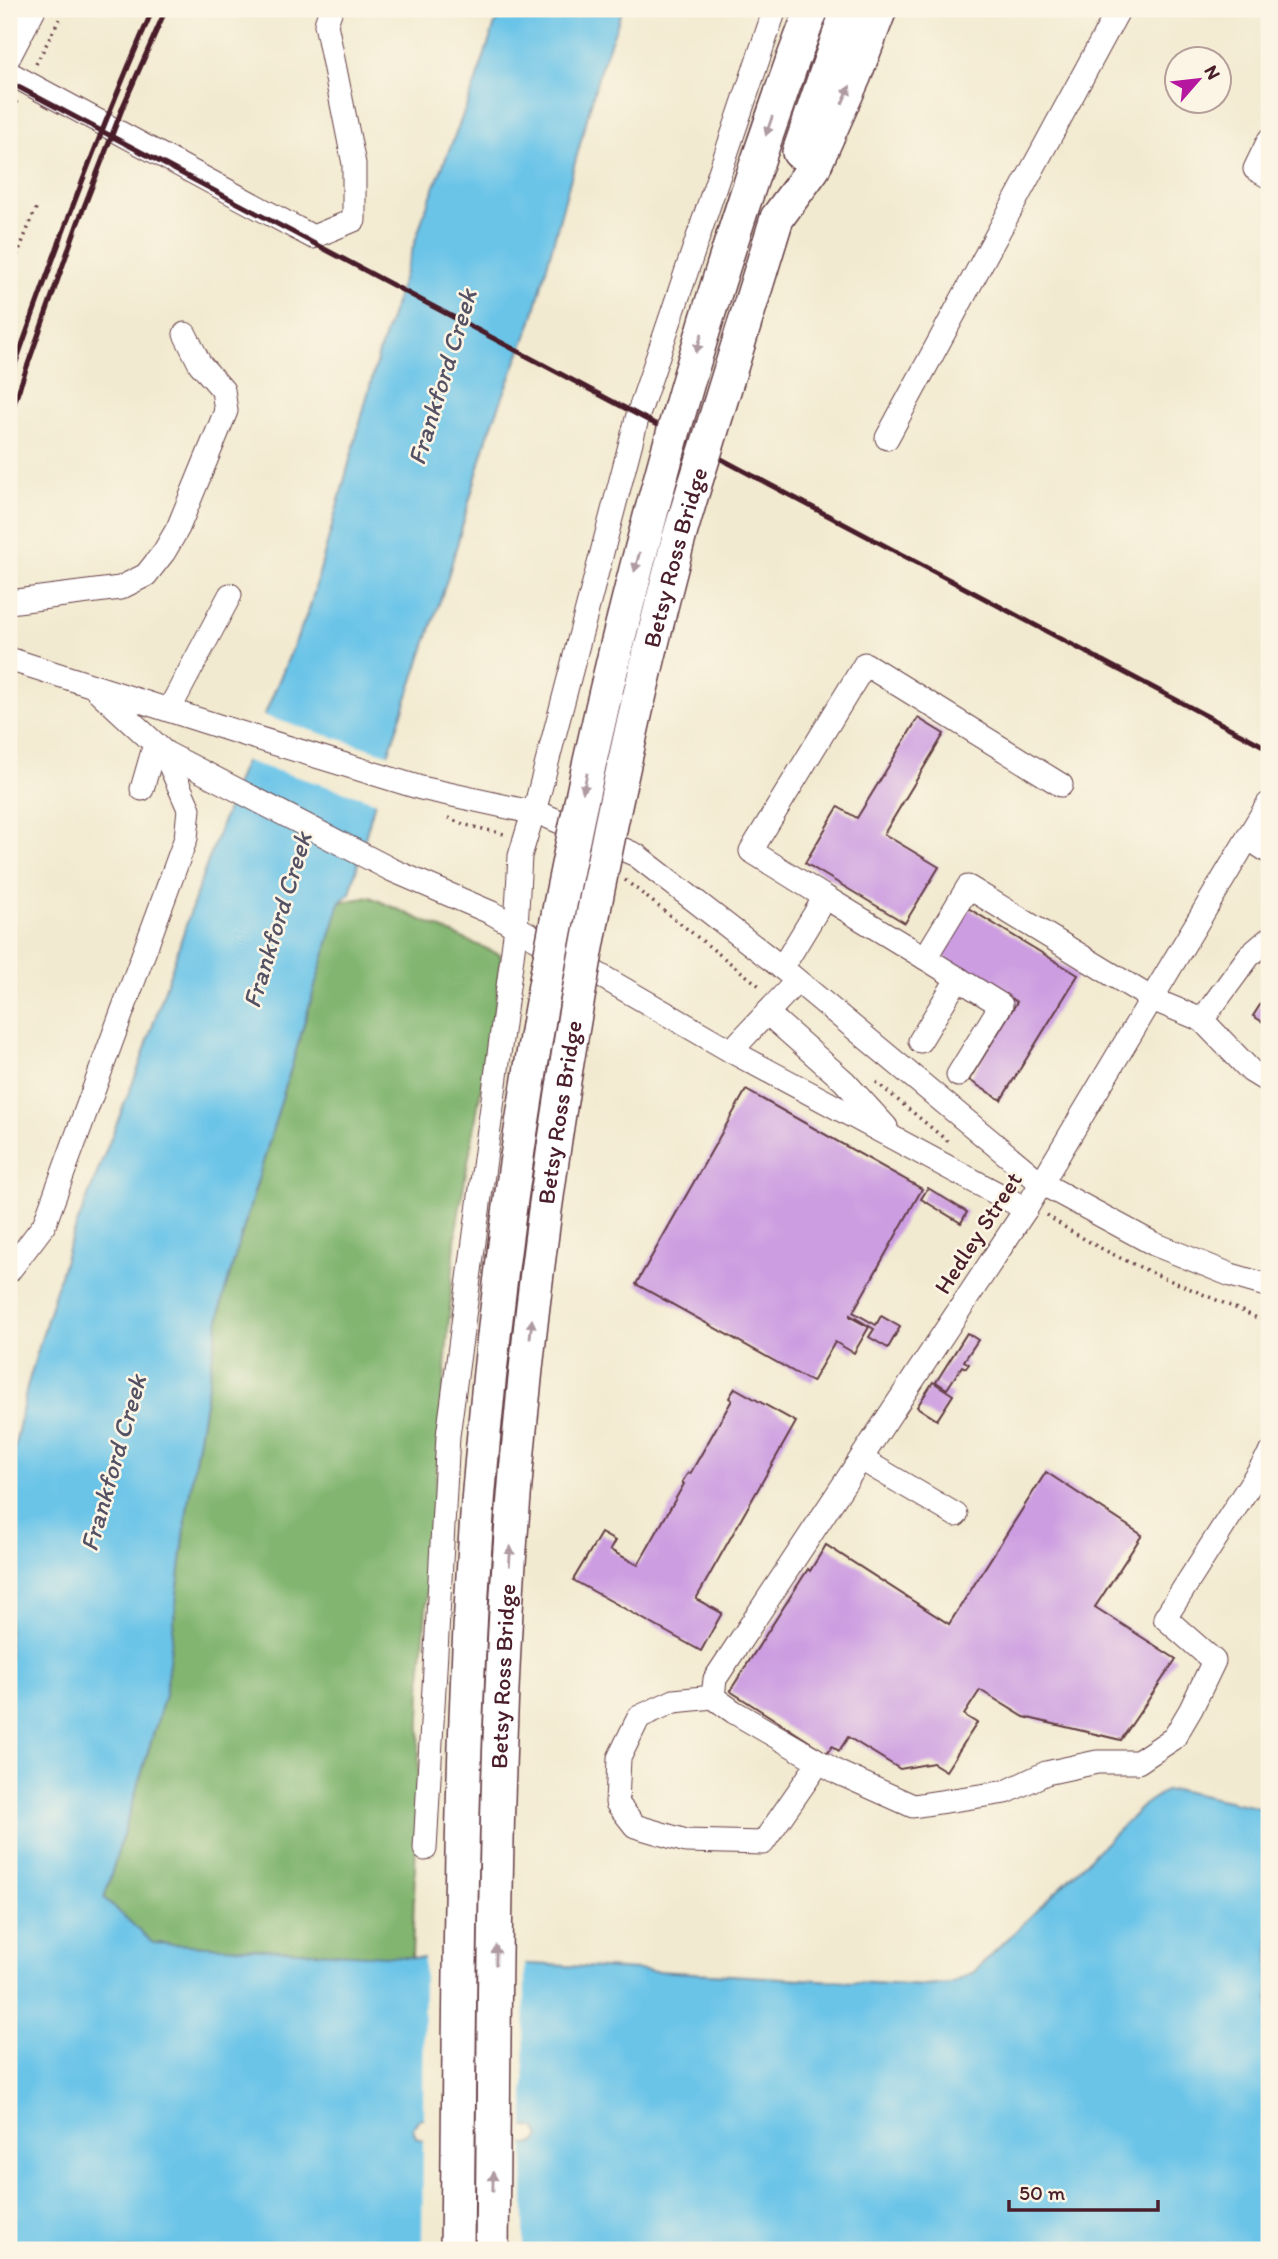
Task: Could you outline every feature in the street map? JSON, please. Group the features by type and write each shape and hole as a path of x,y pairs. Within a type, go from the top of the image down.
{"highway":[{"path":"792,62 802,9"},
{"name":"Betsy Ross Bridge","path":"457,2250 463,1801 469,1632 486,1415 502,1269 524,1114 548,965 625,608 680,405 719,276 812,9"},
{"name":"Betsy Ross Bridge","path":"492,2250 502,1681 516,1473 549,1184 581,984 627,753 679,538 777,218 848,9"},
{"path":"777,218 813,169 854,77 880,9"}],"street":[{"path":"9,57 34,9"},
{"path":"9,73 313,237 354,220 354,163 326,24 331,9"},
{"path":"425,1849 448,1436 516,927 520,856 534,813 638,415 775,9"},
{"path":"887,438 1119,9"},
{"path":"1269,141 1255,169 1269,177"},
{"path":"9,602 120,589 146,575 164,552 178,528 226,411 223,390 200,364 185,334"},
{"path":"169,710 230,595"},
{"path":"9,659 421,788 544,815 636,855 789,975 1041,1184 1154,1244 1231,1275 1269,1286"},
{"path":"958,1075 1001,1005 751,851 865,664 1062,785"},
{"path":"92,686 159,748 392,870 492,913 731,1051 1026,1209"},
{"path":"142,789 159,748"},
{"path":"9,1271 44,1225 186,838 189,809 159,748"},
{"name":"Hedley Street","path":"714,1688 1026,1209 1268,804"},
{"path":"1248,838 1269,852"},
{"path":"925,958 968,887 1152,999 1202,1020 1251,1070 1269,1082"},
{"path":"731,1051 767,1013 789,975 825,897"},
{"path":"1202,1020 1249,956 1269,939"},
{"path":"920,1041 958,978"},
{"path":"767,1013 844,1081 896,1139"},
{"path":"819,1762 763,1843 686,1841 635,1826 617,1802 619,1758 639,1717 674,1701 714,1688 734,1712 839,1773 913,1806 1006,1792 1046,1773 1097,1762 1138,1762 1174,1738 1214,1661 1164,1618 1269,1455"},
{"path":"861,1459 956,1515"}],"path":[{"path":"9,275 37,206"}],"green space":[{"path":"370,897 501,955 496,1004 456,1230 422,1660 412,1958 152,1943 104,1898 165,1695 188,1503 222,1301 340,902"}],"water":[{"name":"Frankford Creek","path":"500,9 623,9 600,70 532,321 487,438 447,580 386,761 350,893 340,902 222,1301 188,1503 165,1695 104,1898 153,1943 925,1986 951,1984 974,1972 1145,1804 1165,1791 1178,1790 1269,1810 1269,2250 9,2250 9,1475 27,1387 69,1245 140,1064 240,773 310,607 379,353 425,211 474,87","holes":["422,2119 536,2129 540,2137 529,2145 422,2140 416,2138 413,2128 418,2120"]}],"pier":[{"path":"261,715 391,755 378,802 242,760"},
{"path":"424,1955 525,1961 524,2130 423,2123"},
{"path":"423,2136 524,2141 524,2250 422,2250"}],"building":[{"path":"918,718 944,734 884,834 939,867 905,923 805,863 838,807 857,818"},
{"path":"968,908 1078,975 1001,1100 969,1080 1017,1002 939,954"},
{"path":"1269,991 1269,1030 1265,1027 1266,1024 1253,1016"},
{"path":"746,1090 922,1189 853,1312 876,1325 881,1316 900,1327 888,1348 869,1337 874,1329 850,1315 869,1327 854,1353 835,1342 812,1382 636,1284"},
{"path":"928,1188 967,1212 961,1223 921,1199"},
{"path":"967,1333 978,1340 964,1361 969,1364 966,1368 962,1366 947,1389 936,1382"},
{"path":"933,1382 953,1395 937,1420 917,1407"},
{"path":"735,1388 796,1422 696,1599 722,1613 701,1651 573,1580 601,1533 615,1541 610,1550 638,1565 684,1484 682,1482 688,1473 690,1474 732,1400 729,1398"},
{"path":"1046,1472 1142,1535 1095,1607 1176,1659 1121,1740 1024,1717 980,1690 964,1715 977,1723 946,1771 933,1763 900,1769 848,1737 839,1751 832,1746 827,1753 730,1691 826,1545 949,1624"}],"railway":[{"path":"9,382 77,194 153,9"},
{"path":"9,418 77,225 124,104 166,9"},
{"path":"9,82 1269,749"}]}
